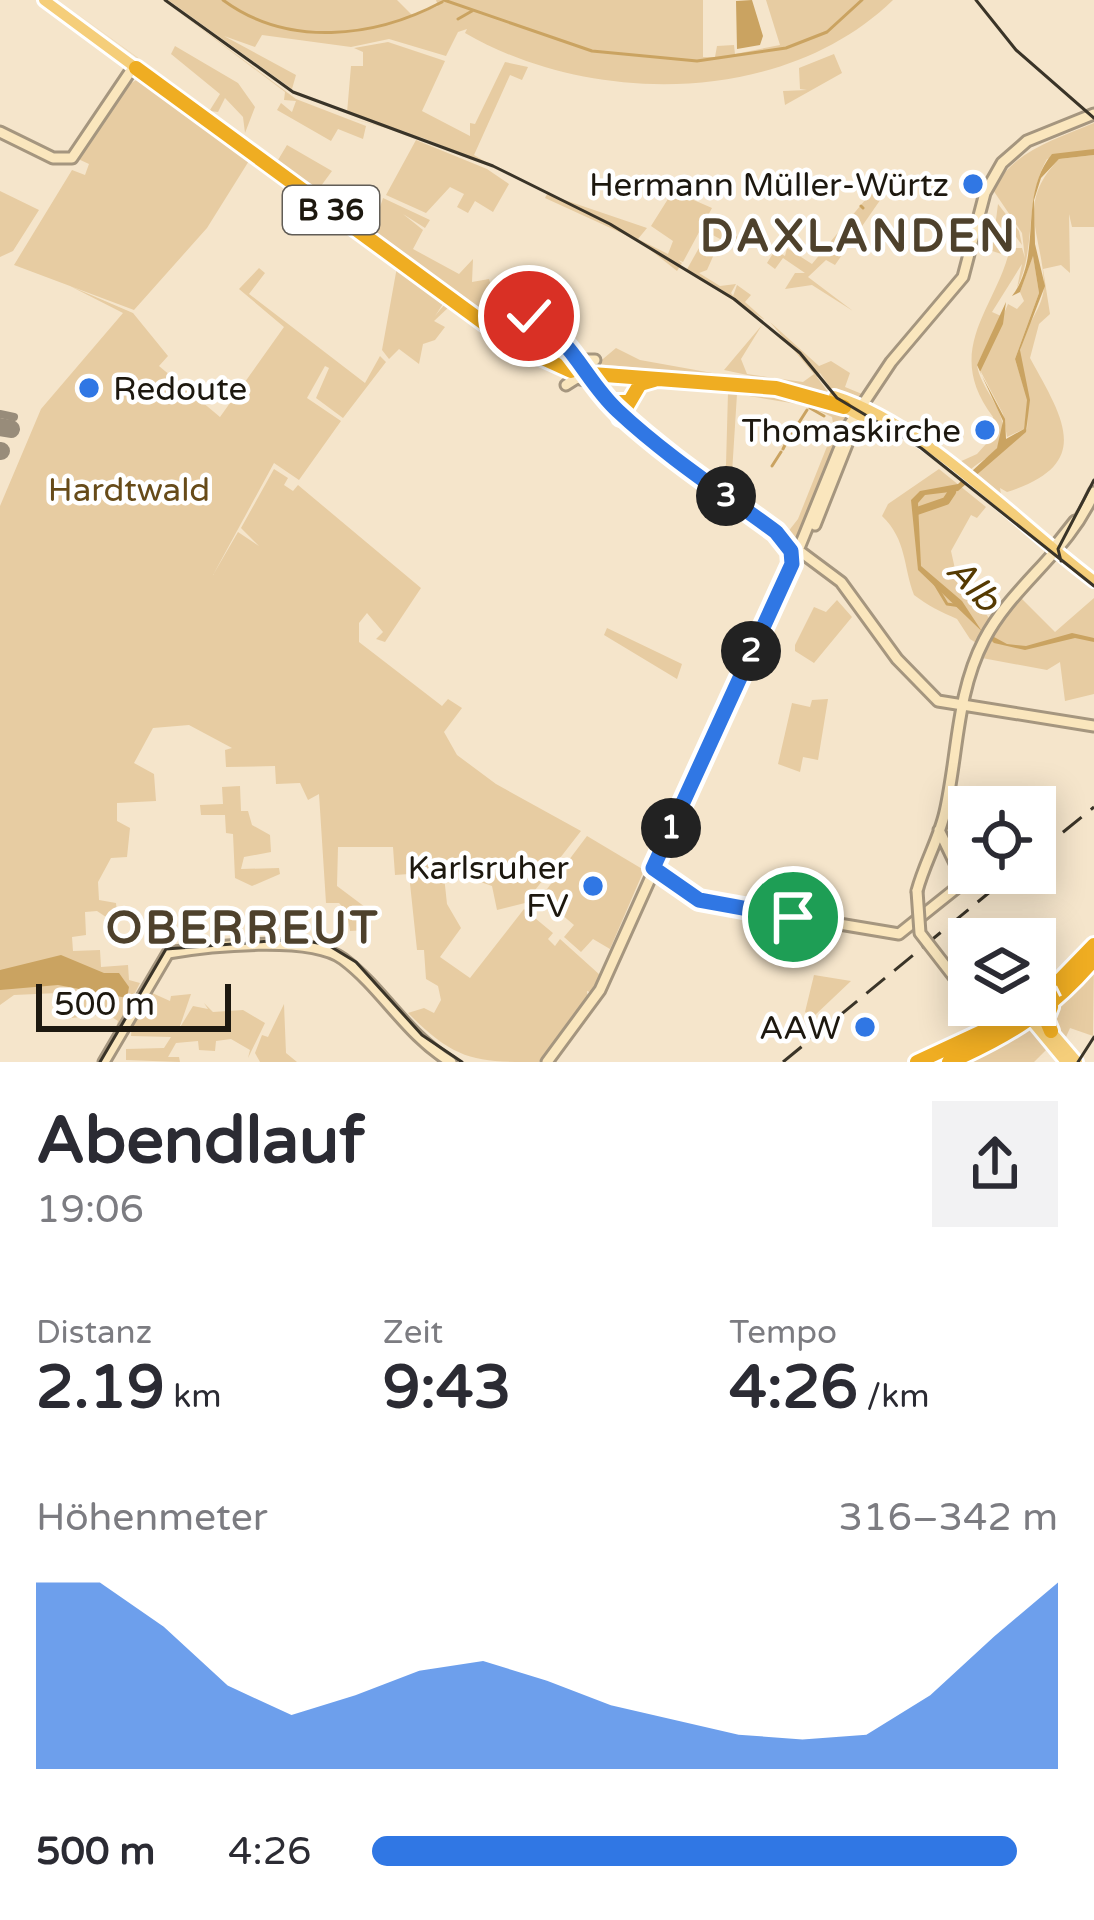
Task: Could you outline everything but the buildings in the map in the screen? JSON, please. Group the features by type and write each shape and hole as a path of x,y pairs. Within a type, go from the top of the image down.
{"highway":[{"name":"B 36","path":"135,69 528,348 582,370 777,383 856,412"},
{"name":"B 36","path":"135,69 514,345 582,370 788,390 856,412"},
{"path":"487,319 512,330 528,321 528,348"},
{"path":"621,376 633,386 624,413"},
{"path":"624,413 643,382 671,380"},
{"path":"1056,991 1094,948"},
{"path":"1056,991 1094,948"},
{"path":"916,1062 1005,1026"},
{"path":"926,1062 1008,1026"},
{"path":"937,1062 1010,1026"},
{"path":"949,1062 1014,1026"}],"main road":[{"name":"B 36","path":"44,0 135,69"},
{"name":"B 36","path":"54,0 135,69"},
{"name":"B 36","path":"856,412 964,481 1094,585"},
{"path":"1043,1026 1066,1062"},
{"path":"1045,1026 1076,1062"}],"street":[{"path":"0,132 67,160 78,153 135,69"},
{"path":"782,538 800,538 856,412 955,296 970,267 987,199 1000,172 1030,145 1094,116"},
{"path":"528,321 551,330 624,413 842,582 923,688 941,702 1094,726"},
{"path":"655,870 805,554 856,412 870,394"},
{"path":"948,971 920,933 915,904 928,850 938,832 962,708 986,637 1053,554 1094,492"},
{"path":"550,1062 601,998 792,564 805,554 808,526"},
{"path":"782,538 791,551 792,564"},
{"path":"938,832 948,843"},
{"path":"928,850 940,843 948,845"},
{"path":"655,870 699,900 898,934 914,928 953,894"},
{"path":"104,1062 167,953 303,946 325,950 352,967 410,1031 451,1062"}],"green space":[{"path":"163,0 296,99 366,126 363,139 338,129 331,141 277,110 281,103 292,112 296,101 284,100 285,92"},
{"path":"168,0 397,0 413,16 438,6 436,0 703,0 703,57 715,57 717,46 734,45 735,54 780,45 766,0 893,0 848,35 798,60 743,76 685,84 627,83 570,74 515,57 465,33 467,29 458,32 446,56 389,39 351,47 262,35 255,47 224,36 296,75 292,89"},
{"path":"72,10 210,110 220,94 171,54 175,46 238,83 255,107 245,133 243,117 225,98 218,112 210,111"},
{"path":"388,42 445,61 422,111 470,136 470,123 475,124 505,62 528,67 522,80 510,75 474,155 496,168 423,138 346,117 412,134 347,113 351,66 363,66 363,52 354,48"},
{"path":"834,54 842,73 785,105 783,91 807,90 800,89 799,68"},
{"path":"141,77 251,157 207,228 134,310 14,265 72,170 85,175 89,164 76,158 125,87"},
{"path":"1094,123 1094,149 1047,159 1040,174 1023,272 1017,288 1022,264 992,312 1001,316 977,365 1001,416 1002,437 994,452 967,473 957,463 977,454 994,435 986,435 993,417 979,394 972,352 1008,256 992,251 998,204 1019,231 1022,245 1005,222 1006,248 1022,248 1025,258 1022,233 993,190 1023,156"},
{"path":"416,140 487,169 509,184 493,212 475,201 468,213 457,207 464,194 450,187 426,213 386,195"},
{"path":"256,144 278,160 287,145 332,171 318,190"},
{"path":"1094,155 1094,227 1072,227 1069,214 1070,273 1061,265 1043,269 1050,314 1039,324 1030,358 1061,420 1061,454 1034,481 1007,492 1000,488 1001,494 991,496 971,479 980,470 973,474 1027,429 1020,353 1044,291 1034,218 1038,190 1059,159"},
{"path":"875,188 883,196 835,265 826,260 808,277 853,311 812,285 785,289 795,273 805,273 783,258 775,269 767,263 775,250 785,256 787,248 812,264"},
{"path":"0,191 39,210 13,251 0,257"},
{"path":"673,191 712,208 683,262 678,260 682,263 677,271 639,241 545,198 547,194 647,228 638,239 668,254 673,241 651,226"},
{"path":"302,193 447,298 435,316 448,300 520,354 570,373 567,378 522,358 450,306 434,321 445,327 435,340 423,344 419,364 399,349 389,359 382,350 397,267 311,207 311,200"},
{"path":"383,198 430,220 425,228 403,214 423,230 413,249 459,274 473,259 472,282 489,279 496,302 519,318 518,326 498,323 368,227 375,222"},
{"path":"713,223 738,237 733,246 709,233 703,244 715,252 707,270 699,273 720,286 736,284 733,296 737,285 751,295 745,302 765,320 686,271"},
{"path":"1033,255 1039,293 1015,359 1028,402 1024,429 1007,437 1003,414 980,370 1008,304 1017,309 1024,301 1020,292"},
{"name":"Hardtwald","path":"259,268 265,273 249,294 365,383 380,356 386,362 343,418 316,398 329,368 325,366 307,398 341,421 299,480 274,463 213,575 238,532 259,546 241,528 274,469 288,478 284,485 293,491 298,485 421,588 385,642 376,639 383,632 367,613 359,623 359,642 442,706 448,699 462,708 444,732 457,755 496,784 581,831 525,903 497,910 492,886 475,880 475,873 468,875 469,868 444,876 447,904 461,928 440,957 470,978 524,909 553,933 548,939 555,946 560,939 600,975 593,993 587,991 588,1003 539,1062 467,1056 440,1041 408,1013 424,1008 434,1013 441,1000 438,986 426,979 424,950 417,950 409,874 395,875 393,847 338,847 337,886 365,907 367,930 350,931 347,912 339,903 326,903 319,794 308,800 300,783 276,784 275,766 226,767 225,750 232,748 189,725 153,728 134,763 154,774 156,801 117,803 117,821 130,828 127,857 111,858 98,882 99,900 116,903 117,913 109,919 97,911 85,912 86,935 72,937 73,951 100,950 101,967 128,965 129,980 140,983 114,1034 118,1021 107,1014 63,1019 72,1017 66,998 58,993 14,995 0,1005 0,506 41,409 123,313 70,286 133,313 168,356 159,366 220,417 284,327 239,289"},
{"path":"770,322 819,366 831,361 850,373 845,387 862,394 856,400 834,393 820,373 817,377 828,392 724,370 762,325 741,359 747,374 803,382 814,374"},
{"path":"616,348 640,360 729,376 597,364"},
{"path":"644,382 756,387 847,413 798,537 788,538 780,529 787,533 798,519 834,429 832,417 809,406 737,394 731,489 742,501 713,483 726,465 728,392 644,387 634,409 635,424 630,412"},
{"path":"939,469 986,507 977,518 971,515 951,551 955,569 995,627 1020,597 1055,632 1094,598 1094,694 1065,701 1060,662 1047,670 982,658 987,650 970,639 957,619 914,595 900,544 882,516 888,504"},
{"path":"837,600 852,617 814,663 795,651 795,645 814,607 826,612"},
{"path":"607,628 682,664 677,679 604,635"},
{"path":"828,699 818,760 803,757 800,772 778,764 792,703 810,707 812,700"},
{"path":"240,786 241,811 248,811 252,825 270,835 271,852 244,857 241,869 279,868 280,874 252,886 235,878 233,834 226,833 225,815 201,815 200,805 223,804 222,787"},
{"name":"Karlsruher FV","path":"587,836 644,870 610,949 593,939 581,952 564,937 574,925 541,897"},
{"path":"1094,961 1093,1036 1070,1028 1066,1037 1055,1026 1056,1008"},
{"path":"814,975 851,981 813,1017 805,1012"},
{"path":"150,992 170,1001 171,996 191,994 179,1029 193,1006 208,1009 204,1003 213,1012 243,1010 265,1023 248,1058 250,1050 231,1039 216,1041 215,1051 199,1050 198,1041 176,1043 168,1057 179,1057 180,1062 126,1060 126,1049 164,1048 171,1037 131,1036 132,1022"},
{"path":"284,1004 286,1053 297,1062 260,1062 255,1053 262,1035 268,1037"},
{"path":"1041,1026 1052,1026 1049,1047 1034,1062 953,1062 1027,1028 1036,1032"}],"shaded area":[{"path":"752,0 763,36 760,45 737,49 736,1"},
{"path":"1094,149 1094,155 1059,159 1041,178 1034,200 1035,244 1045,286 1020,350 1030,400 1026,432 958,491 925,495 918,503 921,566 962,601 981,630 1007,644 1026,646 1072,633 1094,638 1094,642 1075,638 1025,650 994,643 918,570 911,500 920,491 958,484 997,448 1003,421 982,376 1005,419 1006,439 1024,429 1027,400 1015,359 1039,293 1033,256 1020,292 1012,296 1027,262 1035,188 1052,154"},
{"path":"1006,302 1003,324 980,372 977,365"},
{"path":"61,955 104,973 119,973 129,987 127,998 58,985 0,990 0,970"}],"waterway":[{"path":"223,0 275,26 331,32 388,24 442,2"},
{"path":"444,0 592,51 697,61 786,48 827,32 862,0"},
{"path":"458,19 472,11"},
{"path":"810,408 824,416"},
{"path":"789,438 807,410"},
{"path":"783,449 787,441"},
{"path":"772,466 781,452"},
{"name":"Alb","path":"917,511 946,501 952,492"},
{"path":"935,584 947,604 961,606"}],"taxiway":[{"path":"0,414 14,417"}],"runway":[{"path":"0,427 11,429"}],"tram line":[{"path":"165,0 293,92 493,166 610,224 734,299 800,353 837,398 921,448 1094,586"},
{"path":"976,0 1016,50 1094,118"},
{"path":"1061,561 1058,549 1094,480"},
{"path":"100,1062 166,949 297,939 328,945 356,962 422,1035 462,1062"},
{"path":"1078,1062 1094,1037"}],"railway":[{"path":"1056,838 1094,807"},
{"path":"783,1062 987,894"}],"place":[{"name":"Hermann Müller-Würtz","path":"973,184"},
{"name":"Redoute","path":"89,388"},
{"name":"Thomaskirche","path":"985,430"},
{"name":"Karlsruher FV","path":"593,886"},
{"name":"AAW","path":"865,1027"}],"district":[{"name":"DAXLANDEN","path":"859,235"},
{"name":"OBERREUT","path":"243,927"}],"route":[{"path":"529,316 561,338 604,397 636,428 776,532 791,551 792,564 653,868 699,900 793,917"}]}
